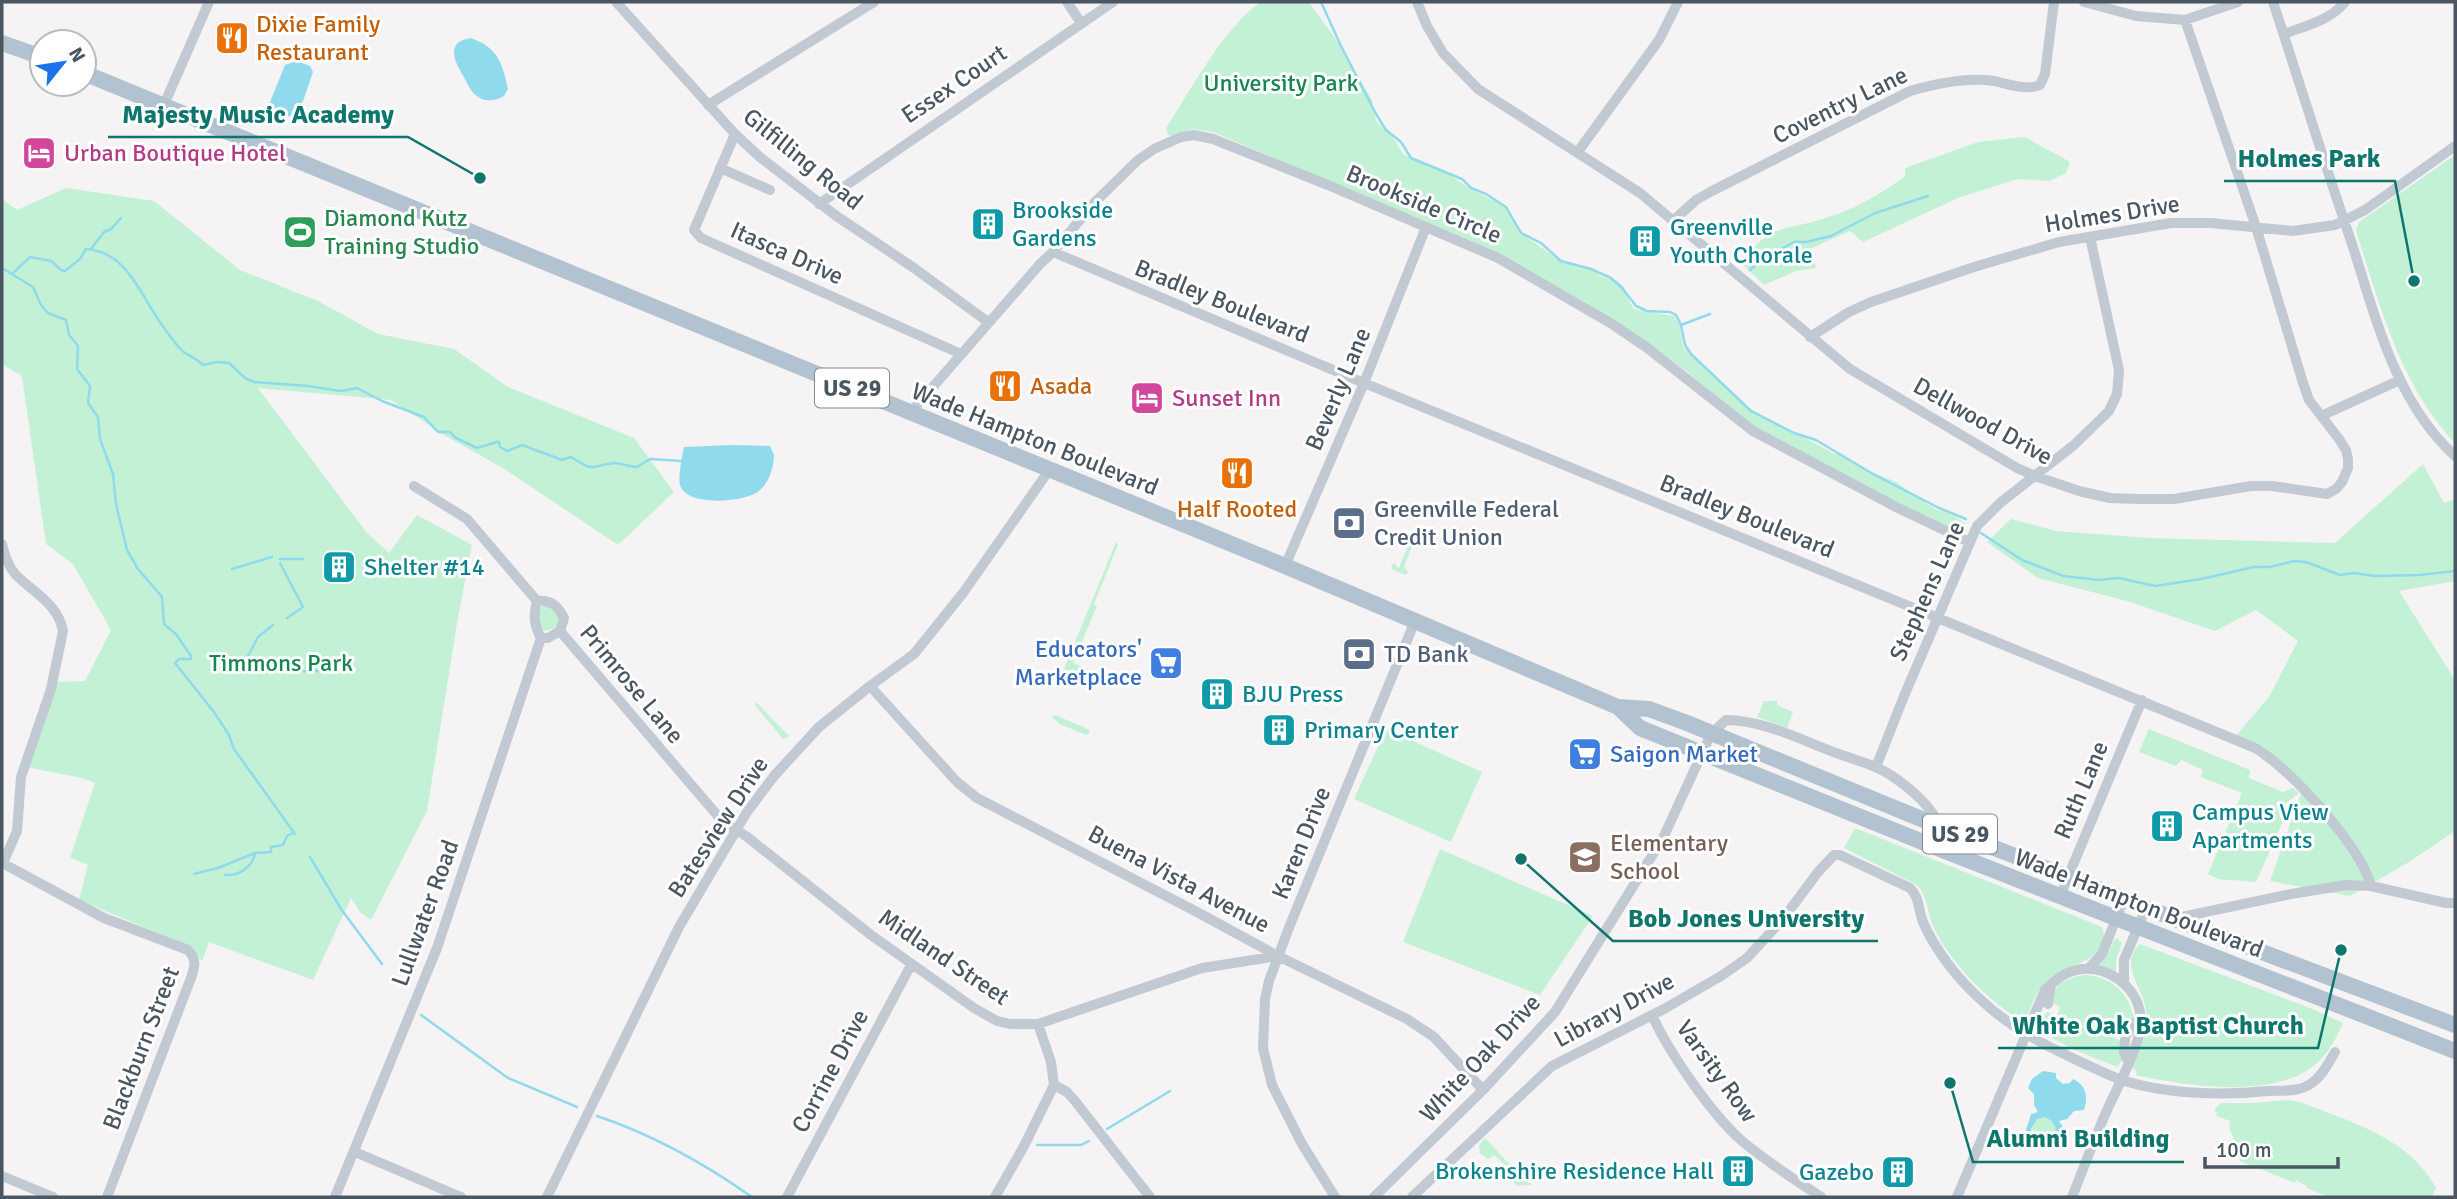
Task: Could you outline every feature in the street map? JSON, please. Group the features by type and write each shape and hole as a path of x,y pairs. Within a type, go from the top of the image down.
{"main road":[{"path":"2,43 28,52"},
{"name":"Wade Hampton Boulevard","path":"98,79 1285,566 1618,707 1649,709 2174,919 2455,1025"},
{"name":"Wade Hampton Boulevard","path":"1618,707 1640,727 1935,847 2455,1051"},
{"path":"2223,961 2230,940"}],"street":[{"path":"163,107 209,2"},
{"name":"Gilfilling Road","path":"616,2 735,134 781,175 988,322"},
{"path":"708,105 874,2"},
{"path":"1067,2 1081,23"},
{"name":"Essex Court","path":"819,204 1113,2"},
{"name":"Dellwood Drive","path":"1417,2 1436,42 1468,80 1495,101 1640,193 1850,369 2005,461 2035,476 2110,498 2174,499 2251,486 2272,486 2327,494 2342,482 2348,468 2346,450 2309,400 2302,383 2256,227 2185,19"},
{"path":"1577,153 1659,40 1678,2"},
{"name":"Coventry Lane","path":"1673,221 1712,191 1910,91 1937,84 1974,80 2029,88 2040,85 2045,74 2054,2"},
{"path":"2084,2 2136,16 2185,19 2238,2"},
{"path":"2273,2 2344,222 2400,380 2433,430 2455,456"},
{"path":"2284,34 2318,21 2338,10 2345,2"},
{"name":"Itasca Drive","path":"735,134 694,230 701,238 961,354"},
{"name":"Brookside Circle","path":"911,412 1096,202 1139,160 1170,141 1194,135 1228,145 1498,258 1612,324 1671,364 1753,431 1896,507 1969,542"},
{"name":"Holmes Drive","path":"1810,337 1871,302 2023,251 2148,226 2188,222 2293,230 2344,222 2455,146"},
{"path":"720,169 770,190"},
{"name":"Beverly Lane","path":"1285,566 1364,383 1426,227"},
{"name":"Stephens Lane","path":"1875,767 1977,526 1989,512 2098,424 2109,411 2117,394 2120,377 2117,356 2090,237"},
{"name":"Bradley Boulevard","path":"1053,252 1364,383 2253,747 2273,760 2295,780 2355,853 2369,874 2371,886"},
{"path":"2321,416 2400,380"},
{"name":"Batesview Drive","path":"547,1197 679,927 735,831 767,785 819,726 914,654 941,622 1050,469"},
{"name":"Primrose Lane","path":"414,486 467,519 537,601 549,601 560,611 564,623 560,631 723,822 735,831"},
{"path":"2,544 8,564 15,574 47,601 61,622 63,631 51,689 22,777 17,831 2,863"},
{"name":"Lullwater Road","path":"335,1197 438,948 541,638 536,628 534,613 537,601"},
{"name":"Karen Drive","path":"1335,1197 1283,1111 1264,1058 1265,999 1279,956 1415,621"},
{"path":"541,638 548,638 560,631"},
{"name":"Buena Vista Avenue","path":"870,685 957,782 977,798 1422,1028 1434,1037 1483,1090"},
{"name":"Ruth Lane","path":"2060,896 2142,700"},
{"path":"1702,752 1711,734 1726,720 1736,720 1775,730 1875,767 1888,773 1924,803 1941,827 1935,847"},
{"name":"White Oak Drive","path":"1374,1197 1483,1090 1546,1023 1579,975 1663,838 1702,752"},
{"name":"Midland Street","path":"735,831 763,849 911,965 986,1016 1010,1024 1038,1024 1202,968 1279,956"},
{"name":"Library Drive","path":"1412,1197 1552,1066 1652,1015 1747,958 1783,919 1830,857 1840,855 1910,888 1918,899 1923,921 1956,973 1979,999 2026,1035"},
{"name":"Blackburn Street","path":"2,863 83,908 188,950 195,965 107,1197"},
{"path":"2174,919 2322,888 2371,886 2424,899 2455,903"},
{"path":"2089,968 2102,954 2124,899"},
{"path":"2124,981 2124,960 2146,908"},
{"name":"Corrine Drive","path":"787,1197 911,965"},
{"path":"1958,1197 2045,990 2072,970 2089,968 2124,981 2134,994 2141,1025 2072,1197"},
{"path":"2034,1015 2042,1014 2047,1007 2051,984"},
{"name":"Varsity Row","path":"1652,1015 1691,1079 1726,1125 1760,1155 1821,1197"},
{"path":"2128,1061 2124,1052 2127,1037 2140,1017"},
{"path":"995,1197 1054,1085 1051,1062 1038,1024"},
{"path":"2026,1035 2121,1079 2202,1093 2301,1090 2314,1082 2335,1052"},
{"path":"1054,1085 1067,1092 1075,1101 1150,1197"},
{"path":"355,1152 461,1197"},
{"path":"2,1176 52,1197"}],"green space":[{"name":"University Park","path":"1261,2 1309,2 1342,48 1372,100 1376,121 1392,136 1403,154 1448,174 1472,190 1505,206 1526,237 1558,259 1589,268 1603,277 1618,281 1624,287 1634,309 1674,316 1680,326 1683,347 1747,407 1833,453 1896,482 1935,509 1953,515 1967,524 1957,529 1941,525 1762,432 1740,417 1685,370 1621,325 1498,254 1213,132 1194,129 1169,136 1166,128 1209,60 1234,27"},
{"path":"2025,137 2070,162 2066,173 2049,181 2018,179 1960,197 1863,242 1850,231 1810,249 1816,268 1796,271 1764,285 1739,261 1773,233 1831,216 1875,196 1905,176 1905,168 1978,142"},
{"path":"2455,155 2455,443 2436,420 2406,370 2383,315 2356,231 2359,222"},
{"name":"Timmons Park","path":"66,188 154,201 240,270 320,302 378,334 454,349 508,387 634,438 674,492 618,545 506,470 444,435 391,400 258,388 367,533 389,553 417,515 472,545 427,811 371,920 360,912 351,898 313,980 209,942 202,961 184,944 79,900 88,865 70,858 95,783 26,767 56,682 85,681 111,630 73,564 46,544 22,376 2,364 2,199 17,210"},
{"path":"2423,464 2444,503 2455,499 2455,581 2399,591 2455,680 2455,831 2409,862 2350,896 2270,881 2302,791 2235,737 2269,697 2298,641 2256,610 2215,631 2127,601 2038,578 1987,542 2011,519 2056,531 2149,538 2335,543"},
{"path":"1406,535 1415,539 1404,566 1408,573 1406,575 1393,570 1391,566 1394,563 1399,568 1410,541"},
{"path":"1116,542 1118,545 1094,604 1097,606 1073,663 1093,672 1089,680 1064,669"},
{"path":"551,606 560,618 555,628 545,631 539,624 539,608"},
{"path":"1764,701 1777,701 1777,705 1793,712 1787,728 1757,717"},
{"path":"756,702 789,737 783,739 755,705"},
{"path":"1055,715 1090,730 1088,734 1060,724 1052,717"},
{"path":"1386,729 1482,772 1451,842 1354,799"},
{"path":"2149,729 2250,770 2249,778 2283,792 2293,788 2299,793 2280,808 2287,812 2256,882 2218,879 2208,874 2242,793 2201,777 2203,770 2181,760 2176,766 2139,752"},
{"path":"1855,828 2102,927 2104,938 2101,947 2086,960 2049,979 2038,992 2027,1017 2020,1016 2018,1019 1981,989 1949,953 1933,926 1925,899 1917,885 1844,848"},
{"path":"1440,849 1593,916 1540,995 1403,942"},
{"path":"2117,938 2122,943 2116,961 2116,972 2113,974 2098,965"},
{"path":"2140,944 2343,1023 2321,1060 2298,1075 2277,1082 2254,1086 2204,1086 2136,1075 2137,1071 2131,1067 2143,1033 2146,1012 2131,961"},
{"path":"2085,975 2103,979 2118,988 2132,1010 2134,1019 2126,1030 2117,1027 2113,1037 2122,1042 2122,1061 2117,1067 2077,1051 2035,1029 2047,1012 2057,1016 2060,1007 2051,1002 2058,984"},
{"path":"2289,1100 2357,1124 2394,1143 2424,1170 2436,1188 2432,1197 2329,1197 2296,1180 2295,1183 2240,1161 2242,1157 2229,1128 2230,1121 2216,1116 2214,1110 2221,1103"},
{"path":"2044,1117 2053,1120 2056,1129 2053,1138 2044,1141 2035,1138 2032,1129 2035,1120"},
{"path":"1485,1138 1531,1185 1517,1186 1509,1178 1513,1172 1494,1155 1488,1159 1480,1154 1479,1146"}],"water":[{"path":"471,38 487,46 497,57 508,89 504,96 493,100 479,97 457,65 455,48 463,40"},
{"path":"297,61 310,66 313,72 303,101 293,117 272,113 268,107 285,65"},
{"path":"770,446 774,455 773,465 760,490 739,499 715,501 693,497 685,492 680,485 684,447"},
{"path":"2043,1071 2056,1073 2056,1078 2063,1084 2070,1083 2073,1079 2085,1092 2084,1110 2074,1111 2067,1119 2059,1121 2063,1127 2050,1145 2035,1144 2026,1130 2031,1114 2038,1112 2034,1105 2034,1094 2028,1088 2032,1079","holes":["2045,1117 2052,1121 2056,1128 2052,1139 2044,1142 2033,1137 2031,1129 2037,1119"]}],"waterway":[{"path":"1321,2 1376,114 1386,130 1401,142 1411,158 1462,179 1471,188 1506,207 1521,233 1541,243 1561,261 1611,278 1636,306 1647,311 1670,312 1676,315 1685,345 1691,354 1751,411 1794,433 1816,440 1873,474 1966,519"},
{"path":"1750,270 1760,261 1794,242 1831,236 1875,213 1928,196"},
{"path":"91,249 104,232 111,229 121,218"},
{"path":"13,273 30,257 51,261 65,271 80,259 86,249 101,252 125,268 175,343 203,365 229,363 245,378 254,382 341,391 357,388 424,417 438,432 450,432 456,438 477,448 499,442 500,447 507,451 522,445 562,460 571,457 592,467 614,463 637,467 650,459 681,461"},
{"path":"2,268 33,287 48,313 66,320 69,335 78,346 77,369 90,386 88,403 98,417 100,439 113,474 116,504 127,550 138,569 162,597 164,624 176,634 191,656 191,659 179,659 175,663 214,712 229,735 234,749 295,834"},
{"path":"1681,325 1710,314"},
{"path":"1981,533 2022,560 2063,576 2099,580 2119,578 2155,586 2294,561 2306,562 2340,575 2420,575 2455,571"},
{"path":"232,569 272,557"},
{"path":"280,559 303,559"},
{"path":"280,563 303,607 287,618"},
{"path":"247,658 258,637 273,625"},
{"path":"247,659 298,671 327,671"},
{"path":"194,874 218,868 255,853 271,852 271,847 283,845 287,836 293,833"},
{"path":"225,875 244,870 255,853"},
{"path":"310,857 341,909 382,964"},
{"path":"421,1015 508,1078 577,1107"},
{"path":"1107,1129 1170,1091"},
{"path":"597,1116 677,1151 752,1197"},
{"path":"1037,1145 1081,1145 1089,1141"}],"place":[{"name":"Dixie Family Restaurant","path":"232,38"},
{"name":"Urban Boutique Hotel","path":"39,153"},
{"name":"Majesty Music Academy","path":"480,178"},
{"name":"Brookside Gardens","path":"988,224"},
{"name":"Diamond Kutz Training Studio","path":"300,232"},
{"name":"Greenville Youth Chorale","path":"1645,241"},
{"name":"Holmes Park","path":"2414,281"},
{"name":"Asada","path":"1005,386"},
{"name":"Sunset Inn","path":"1147,398"},
{"name":"Half Rooted","path":"1237,473"},
{"name":"Greenville Federal Credit Union","path":"1349,523"},
{"name":"Shelter #14","path":"339,567"},
{"name":"TD Bank","path":"1359,654"},
{"name":"Educators' Marketplace","path":"1166,663"},
{"name":"BJU Press","path":"1217,694"},
{"name":"Primary Center","path":"1279,730"},
{"name":"Saigon Market","path":"1585,754"},
{"name":"Campus View Apartments","path":"2167,826"},
{"name":"Elementary School","path":"1585,857"},
{"name":"Bob Jones University","path":"1521,859"},
{"name":"White Oak Baptist Church","path":"2341,950"},
{"name":"Alumni Building","path":"1950,1083"},
{"name":"Brokenshire Residence Hall","path":"1738,1171"},
{"name":"Gazebo","path":"1898,1172"}]}
